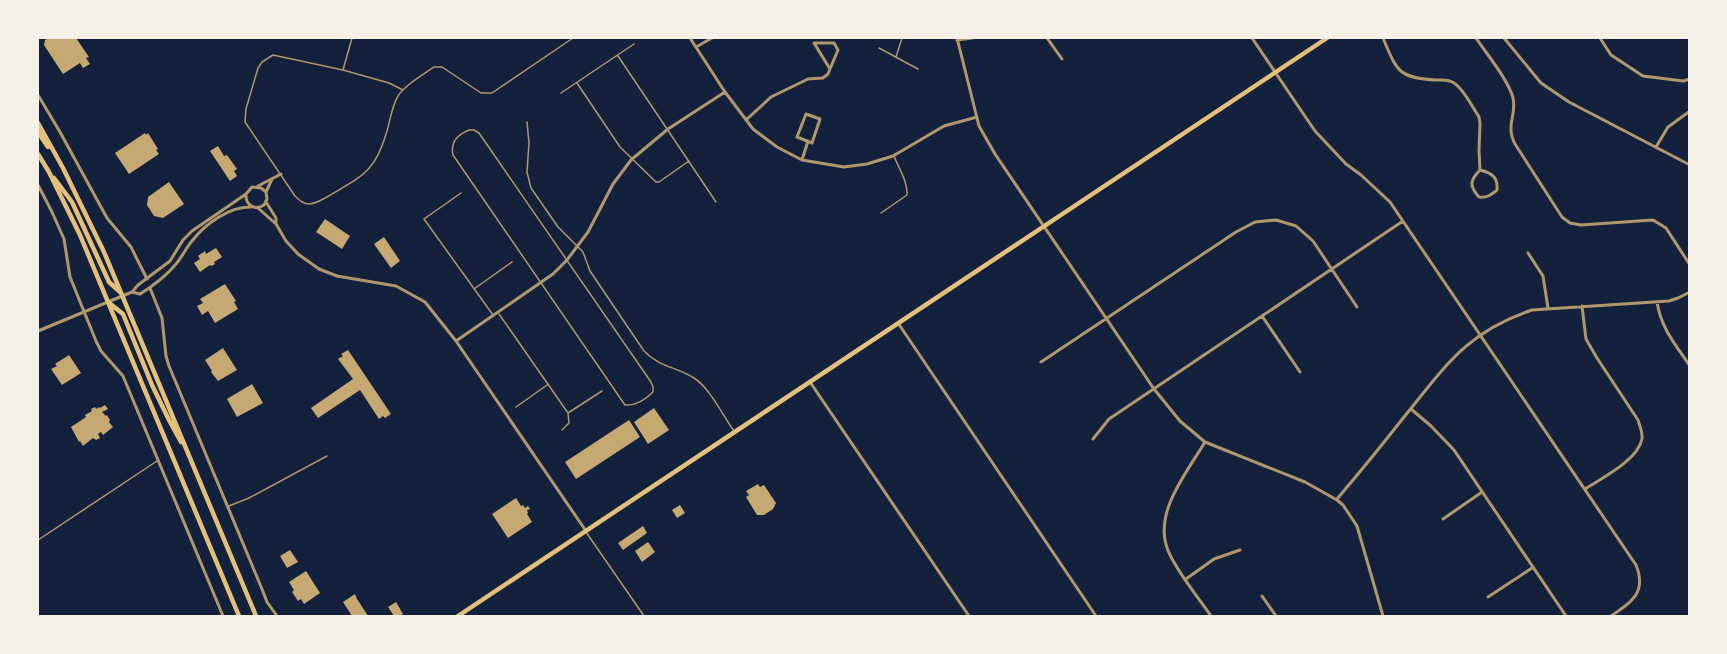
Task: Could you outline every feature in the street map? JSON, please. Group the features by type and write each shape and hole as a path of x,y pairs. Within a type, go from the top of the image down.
{"main road":[{"path":"458,616 1327,38"},
{"path":"38,123 95,232 123,295 256,616"},
{"path":"38,132 63,168"},
{"path":"38,154 80,235 239,616"},
{"path":"49,172 72,202 108,282 123,295"},
{"path":"107,302 123,314 165,411 190,457"}],"street":[{"path":"690,38 725,92 753,129 769,142 802,160 844,167 867,164 907,149 938,128 977,117"},
{"path":"696,48 712,38"},
{"path":"972,38 957,39 980,126 995,154 1154,389 1180,422 1205,441 1305,482 1337,500 1348,510 1357,526 1383,616"},
{"path":"1047,38 1062,59"},
{"path":"1252,38 1315,131 1346,164 1390,202 1636,565 1640,574 1640,585 1636,597 1611,616"},
{"path":"1383,38 1396,67 1404,75 1419,79 1447,80 1457,85 1479,117 1480,170 1472,182 1473,191 1479,197 1486,198 1497,190 1498,183 1490,172 1480,170"},
{"path":"1476,38 1510,89 1514,109 1510,134 1562,217 1570,223 1581,225 1653,220 1666,228 1689,265"},
{"path":"1504,38 1541,83 1569,102 1689,165"},
{"path":"1600,38 1611,55 1642,76 1683,81 1689,79"},
{"path":"746,120 771,97 808,79 823,78 828,74 838,50 834,43 814,43 830,69"},
{"path":"456,342 540,284 567,260 588,232 613,184 631,160 668,129 725,92"},
{"path":"38,95 107,218 131,247 147,279"},
{"path":"1656,147 1668,127 1689,111"},
{"path":"806,114 820,119 812,143 808,141 797,137 806,114"},
{"path":"802,160 808,141"},
{"path":"38,332 132,292 170,261 183,240 192,231 246,194 252,187 280,174"},
{"path":"272,179 266,192 266,202 276,218 276,224"},
{"path":"258,186 266,192"},
{"path":"38,188 64,239 70,277 98,346 123,376 223,616"},
{"path":"246,194 246,201 251,207"},
{"path":"258,208 266,202"},
{"path":"132,292 140,294 150,288 177,263 201,231 236,208 258,208 276,224 286,241 298,254 318,269 336,276 396,286 425,302 456,342 586,531"},
{"path":"1041,362 1254,222 1276,220 1296,226 1313,241 1357,307"},
{"path":"1094,439 1109,419 1403,221"},
{"path":"1528,253 1544,276 1548,308"},
{"path":"150,288 162,318 169,366 267,602 277,616"},
{"path":"1337,500 1438,373 1460,350 1480,334 1513,316 1532,310 1657,302 1678,298 1689,292"},
{"path":"1657,302 1660,318 1666,331 1689,366"},
{"path":"1582,306 1586,339 1638,420 1642,430 1642,441 1631,458 1585,489"},
{"path":"1262,316 1300,372"},
{"path":"898,323 1096,616"},
{"path":"810,382 969,616"},
{"path":"1411,409 1454,450 1566,616"},
{"path":"1205,441 1168,504 1164,527 1168,552 1211,616"},
{"path":"1443,519 1482,492"},
{"path":"1186,579 1214,559 1240,550"},
{"path":"1488,597 1533,568"},
{"path":"1262,596 1276,616"}],"lane":[{"path":"343,70 352,38"},
{"path":"403,90 389,83 343,70 273,55 262,62 258,68 246,109 245,122 295,196 301,202 309,205 363,175 373,164 382,148 398,95 434,67 442,67 481,93 492,93 573,38"},
{"path":"896,58 902,38"},
{"path":"561,93 634,44"},
{"path":"879,48 918,69"},
{"path":"618,56 716,202"},
{"path":"577,83 620,147 631,160 657,182 689,161"},
{"path":"527,122 529,143 526,172 531,188 558,227 583,252 590,271 601,290 644,351 652,359 694,378 703,386 735,432"},
{"path":"469,130 479,133 651,382 653,392 650,396 639,403 625,405 540,284 453,155 451,148 453,141 469,130"},
{"path":"881,213 907,195 908,189 893,156"},
{"path":"461,193 424,219 493,316"},
{"path":"474,289 512,262"},
{"path":"498,313 568,413 569,423 562,430"},
{"path":"516,406 548,385"},
{"path":"568,413 602,392"},
{"path":"228,506 249,498 327,456"},
{"path":"38,540 158,460"},
{"path":"586,531 644,616"}],"building":[{"path":"76,38 89,57 86,58 90,64 83,68 80,63 63,74 44,45 45,40"},
{"path":"145,133 146,135 148,133 159,154 129,174 115,153"},
{"path":"218,146 237,169 234,171 237,176 230,181 210,151"},
{"path":"169,182 184,204 163,218 154,216 147,205 148,197"},
{"path":"325,219 350,236 342,249 316,232"},
{"path":"384,237 400,261 391,268 374,244"},
{"path":"216,248 222,257 214,262 215,264 200,272 194,263 200,259 198,256"},
{"path":"225,284 236,301 234,302 238,309 215,323 208,311 202,315 197,306 203,303 200,299"},
{"path":"223,348 237,370 218,381 205,360"},
{"path":"348,350 391,414 385,418 383,416 379,419 360,390 318,418 311,408 353,379 338,359"},
{"path":"69,355 81,373 62,385 51,369"},
{"path":"252,384 263,403 237,417 227,399"},
{"path":"105,405 108,409 102,412 107,415 113,427 103,435 101,432 98,434 100,438 96,440 93,438 83,446 71,427 86,417 85,415 92,411 91,409"},
{"path":"654,408 669,430 648,444 634,422"},
{"path":"629,420 640,437 576,479 565,462"},
{"path":"758,484 760,487 764,485 776,503 773,509 764,515 757,515 746,497 749,495 746,491"},
{"path":"516,498 521,506 525,508 528,506 530,509 527,510 527,514 532,522 508,538 492,514"},
{"path":"680,505 685,513 677,518 672,510"},
{"path":"643,526 647,533 623,550 618,543"},
{"path":"648,542 655,552 642,562 635,551"},
{"path":"290,550 298,562 287,568 280,556"},
{"path":"306,571 320,593 304,604 301,599 298,601 289,582"},
{"path":"355,594 368,616 352,616 343,602"},
{"path":"396,602 403,614 399,616 394,616 388,607"}]}
